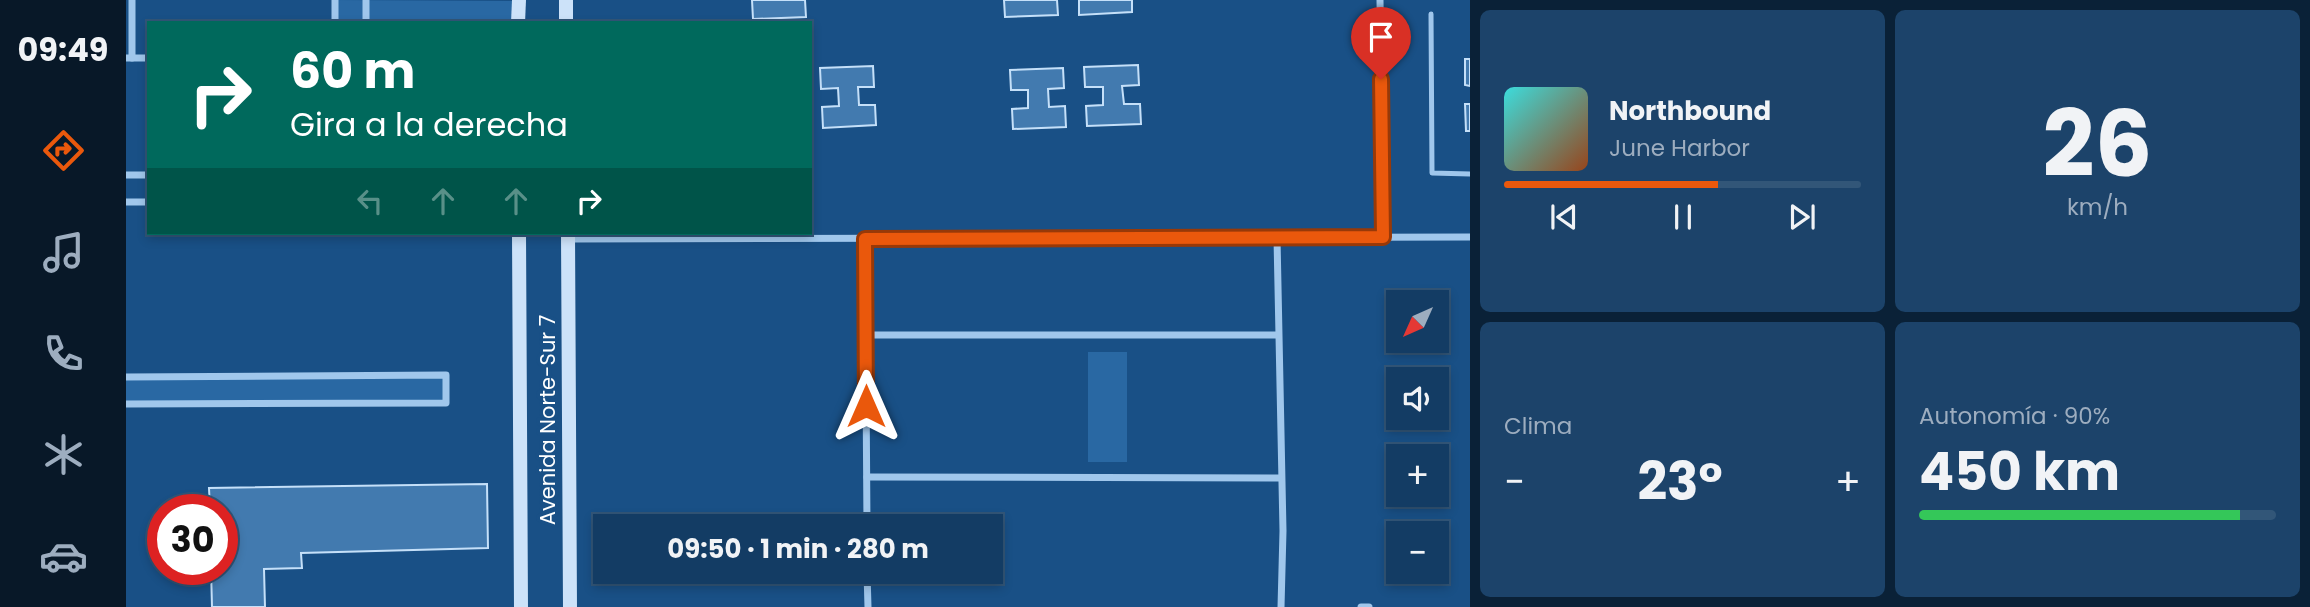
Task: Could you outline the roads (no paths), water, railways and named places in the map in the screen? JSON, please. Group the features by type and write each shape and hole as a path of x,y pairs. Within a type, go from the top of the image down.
{"main road":[{"path":"519,0 519,21"},
{"path":"566,0 566,21"},
{"name":"Avenida Norte-Sur 7","path":"519,235 521,607"},
{"name":"Avenida Norte-Sur 7","path":"568,236 569,607"}],"street":[{"path":"132,0 129,58 147,58"},
{"path":"335,0 335,21"},
{"path":"366,0 366,21"},
{"path":"1380,0 1383,237"},
{"path":"126,175 147,175"},
{"path":"126,202 147,202"},
{"path":"568,236 865,239 1470,237"},
{"path":"1276,238 1282,478 1281,607"},
{"path":"865,239 867,514"},
{"path":"866,335 1278,335"},
{"path":"126,377 446,375 446,403 126,404"},
{"path":"867,477 1282,478"},
{"path":"867,584 867,607"},
{"path":"1361,607 1369,607"}],"lane":[{"path":"1431,15 1432,173 1470,174"}]}
